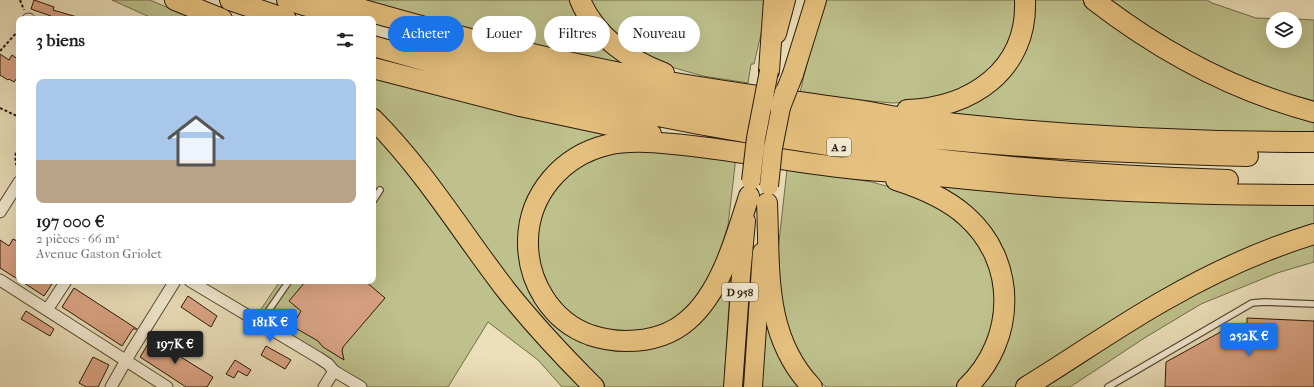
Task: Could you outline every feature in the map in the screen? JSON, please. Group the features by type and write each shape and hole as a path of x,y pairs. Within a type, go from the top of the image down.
{"highway":[{"path":"175,0 214,16"},
{"path":"230,0 277,16"},
{"path":"287,0 339,16"},
{"path":"330,0 408,23 496,46 639,76 900,118 1026,131 1186,140 1314,142"},
{"path":"580,0 588,16 599,30 629,56 654,69 712,88"},
{"path":"774,0 783,73 780,107"},
{"path":"783,73 816,0"},
{"path":"851,109 905,110 933,108 956,101 981,88 1005,67 1017,48 1024,23 1025,0"},
{"path":"1094,0 1159,46 1209,72 1262,95 1314,112"},
{"path":"199,10 211,16"},
{"name":"A 2","path":"376,27 466,53 586,82 689,103 834,127 946,140 1079,150 1192,155 1314,156"},
{"name":"A 2","path":"376,47 472,74 610,107 730,130 829,145 957,161 1050,170 1151,177 1314,182"},
{"path":"376,69 520,106 648,133 705,147"},
{"path":"376,122 424,177 525,314 594,387"},
{"path":"750,188 732,249 715,284 702,306 681,326 662,336 642,340 623,341 603,339 578,329 563,319 549,306 532,274 528,255 530,221 542,190 553,176 565,165 581,155 597,148 613,144 638,142 705,147 849,169 980,181 1109,190 1314,195"},
{"path":"849,169 905,183 938,197 954,206 967,217 984,236 990,247 996,259 1002,279 1005,300 1004,316 998,341 990,358 980,374 967,387"},
{"path":"768,195 770,286 774,316 786,352 795,367 812,387"},
{"path":"1026,387 1189,287 1264,252 1314,234"}],"main road":[{"name":"D 958","path":"783,73 786,0"},
{"name":"D 958","path":"733,387 741,270 756,138 783,73 806,0"},
{"name":"D 958","path":"753,387 758,292 768,195 780,107"}],"street":[{"path":"0,212 16,187"},
{"path":"0,280 167,387"},
{"path":"47,310 64,284"},
{"path":"111,387 173,284"},
{"path":"195,284 325,362 334,371 361,387"},
{"path":"324,387 334,371"}],"lane":[{"path":"376,196 380,190"},
{"path":"260,323 287,284"},
{"path":"1108,387 1252,303 1314,304"}],"path":[{"path":"0,51 16,33"},
{"path":"0,108 16,116"},
{"path":"16,152 16,163"}],"green space":[{"path":"112,0 150,0 187,16 147,16"},
{"path":"349,0 577,0 591,16 544,16 544,47 536,45 536,16 472,16 472,30 464,28 464,16 415,16"},
{"path":"589,0 766,0 766,12 754,64 751,64 748,83 703,76 647,58 637,52 700,52 700,16 618,16 618,36 610,29 610,16 597,16"},
{"path":"823,0 1017,0 1018,3 1010,45 993,69 977,83 948,96 918,102 892,103 848,99 800,92"},
{"path":"1030,0 1088,0 1314,116 1314,136 1073,128 940,113 990,89"},
{"path":"1106,0 1207,0 1256,18 1266,18 1266,48 1302,48 1302,19 1314,20 1314,105 1287,97 1189,54"},
{"path":"610,37 618,45 618,52 624,52 641,71 563,52 610,52"},
{"path":"376,76 620,134 574,150 522,244 559,323 648,345 731,270 724,387 600,387 566,354 376,119"},
{"path":"376,137 400,161 584,387 562,387 538,360 488,322 448,387 364,387 257,315 278,284 376,284"},
{"path":"634,149 735,161 735,166 728,225 718,259 701,294 678,319 655,331 619,334 582,323 562,309 542,282 534,241 543,201 561,178 583,165 605,155"},
{"path":"787,169 872,182 914,194 942,208 965,226 990,264 997,285 989,344 966,380 956,387 826,387 816,378 795,353 782,318 777,260"},
{"path":"926,182 1314,202 1314,231 1016,387 972,387 1008,280"},
{"path":"1314,243 1314,262 1277,273 1201,304 1146,337 1070,387 1041,387 1201,288 1270,257"},
{"path":"766,304 806,387 761,387"}],"building":[{"path":"34,0 54,7 53,10 74,16 51,16 31,9"},
{"path":"0,54 9,60 12,55 16,58 16,79 14,82 0,75"},
{"path":"13,239 16,240 16,278 0,268 0,240 9,246"},
{"path":"26,284 52,284 44,296"},
{"path":"303,284 369,284 385,298 343,347 342,351 344,360 323,347 318,341 292,326 301,311 289,301"},
{"path":"74,288 137,329 133,329 122,346 62,307"},
{"path":"188,296 217,316 211,327 181,307"},
{"path":"26,311 54,329 50,336 21,319"},
{"path":"1247,318 1314,321 1314,387 1165,387 1166,362 1235,324 1247,325"},
{"path":"150,341 156,345 159,341 165,345 167,342 179,350 176,354 213,377 207,387 186,387 140,357"},
{"path":"266,346 291,360 285,369 261,355"},
{"path":"93,357 109,365 98,387 86,387 79,383"},
{"path":"235,360 251,370 247,376 238,371 234,378 226,374"}]}
